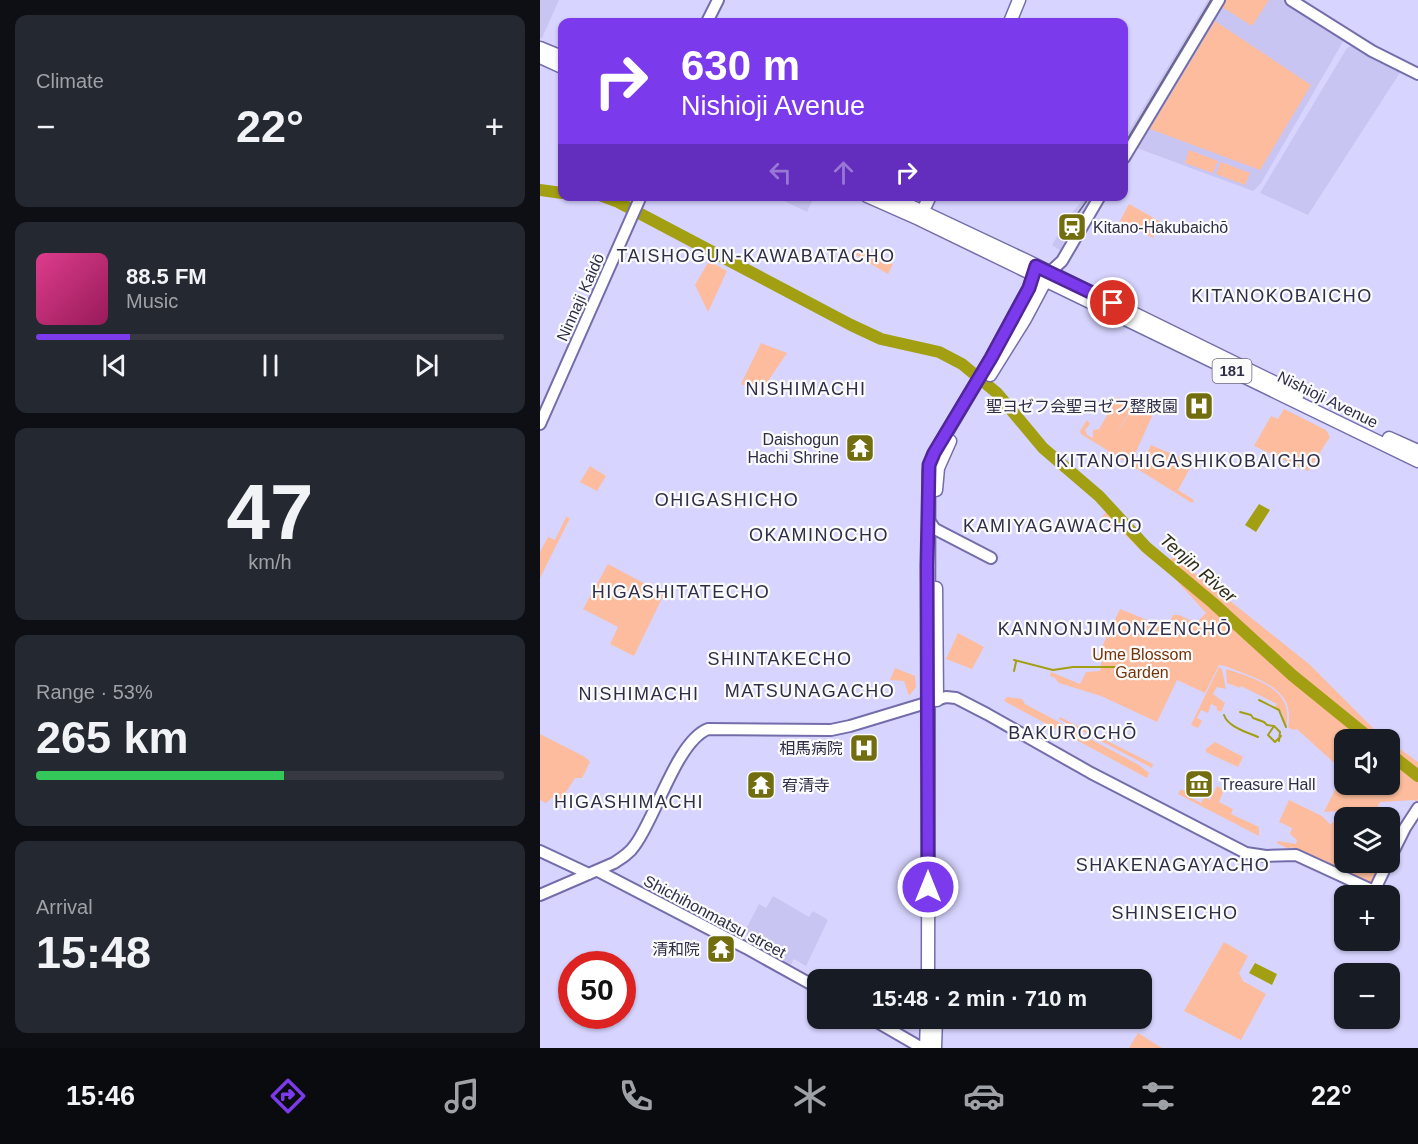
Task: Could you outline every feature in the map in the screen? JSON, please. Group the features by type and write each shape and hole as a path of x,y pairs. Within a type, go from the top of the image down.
{"main road":[{"path":"1012,18 1019,0"},
{"path":"540,48 558,55"},
{"path":"540,57 558,65"},
{"name":"Nishioji Avenue","path":"881,201 921,215"},
{"name":"Nishioji Avenue","path":"897,201 921,215 1418,451"},
{"path":"921,215 928,201"},
{"path":"936,969 932,524 929,470 931,459 1030,310 1042,273"},
{"name":"Nishioji Avenue","path":"1042,273 1418,461"},
{"path":"928,969 933,700"},
{"path":"924,1048 926,1029"},
{"path":"935,1048 936,1029"}],"street":[{"path":"709,18 718,0"},
{"path":"1128,151 1220,0"},
{"path":"1291,0 1372,51 1418,74"},
{"path":"1042,273 1062,261 1097,201"},
{"name":"Ninnaji Kaidō","path":"540,424 637,206"},
{"path":"932,524 991,558"},
{"path":"540,895 623,858 635,846 678,763 697,734 708,729 831,730 946,697 963,702 1246,853 1266,856 1296,855 1334,872"},
{"path":"1400,838 1418,808"},
{"name":"Shichihonmatsu street","path":"540,851 594,872 746,948 807,982"},
{"path":"1335,873 1372,890 1376,887 1382,873"},
{"path":"890,1029 924,1048"}],"shaded area":[{"path":"540,0 559,0 542,38 540,38"},
{"path":"1208,0 1215,0 1128,144 1128,132"},
{"path":"1224,0 1283,0 1344,40 1261,183 1253,191 1134,147"},
{"path":"1353,45 1401,71 1308,215 1260,193 1347,48"},
{"path":"784,201 812,201 807,212"},
{"path":"1082,201 1093,201 1061,251 1052,245 1070,215"},
{"path":"1259,504 1270,510 1256,532 1245,525"},
{"path":"773,896 809,917 813,911 828,920 806,966 794,959 790,966 765,952 768,946 744,933 759,904 766,908"},
{"path":"1255,963 1277,974 1272,985 1249,973"}],"green space":[{"path":"1226,0 1269,0 1252,26 1222,7"},
{"path":"1215,21 1311,85 1260,170 1150,129"},
{"path":"1189,150 1218,161 1213,173 1185,163"},
{"path":"1221,162 1250,173 1245,185 1216,174"},
{"path":"1129,204 1161,222 1153,238 1120,221"},
{"path":"859,248 885,257 884,260 893,264 888,274 859,257 856,254"},
{"path":"709,261 727,271 708,312 695,285"},
{"path":"761,343 787,353 760,393 741,384"},
{"path":"1118,397 1133,406 1114,438 1136,403 1154,412 1134,456 1143,462 1151,445 1193,463 1178,490 1194,500 1192,503 1081,434 1080,431 1087,420 1090,424 1085,430 1087,435 1093,438 1093,430 1099,429"},
{"path":"1284,409 1326,430 1330,437 1308,471 1254,446 1271,416 1278,419"},
{"path":"590,466 606,476 597,491 580,482"},
{"name":"Ume Blossom Garden","path":"1102,507 1162,564 1175,557 1309,664 1374,729 1334,729 1334,763 1297,729 1293,730 1288,727 1289,713 1286,702 1279,693 1260,680 1225,666 1219,665 1205,693 1177,680 1157,722 1101,696 1059,683 1050,676 1051,672 1080,684 1086,672 1100,671 1102,660 1097,657 1120,609 1167,628 1173,615 1179,615 1196,623 1206,613 1167,570 1148,557 1118,528 1115,530 1102,517 1106,512"},
{"path":"566,517 570,518 540,578 540,552 548,537 555,540"},
{"path":"608,564 664,594 634,656 610,644 618,627 583,609"},
{"path":"958,633 984,647 972,669 946,659"},
{"path":"1219,667 1222,669 1226,689 1217,687 1213,694 1225,703 1221,712 1211,704 1208,713 1201,710 1197,718 1202,721 1198,728 1191,725"},
{"path":"895,668 915,676 916,687 909,696 904,681 890,680"},
{"path":"1226,669 1260,681 1278,694 1287,713 1286,726 1282,712 1275,707 1277,704 1241,686 1240,688 1227,683"},
{"path":"1007,697 1022,699 1025,704 1139,765 1149,773 1147,778 1004,701"},
{"path":"1060,717 1153,764 1152,768 1059,719"},
{"path":"540,734 585,757 590,762 582,778 575,778 561,800 553,797 546,803 540,800"},
{"path":"1215,742 1243,757 1238,767 1206,752 1206,749"},
{"path":"1400,749 1418,762 1418,799 1416,802 1414,800 1380,802 1378,807 1334,807 1334,811 1324,812 1334,792 1334,795 1400,795"},
{"path":"1217,786 1224,790 1219,802 1233,809 1231,814 1259,827 1259,836 1178,794 1180,790 1190,790 1188,796 1201,803 1204,797 1210,800"},
{"path":"1289,800 1322,816 1331,825 1334,820 1334,868 1291,847 1289,849 1277,843 1278,841 1296,844 1297,840 1290,834 1292,828 1279,822"},
{"path":"1344,873 1377,873 1372,882 1367,884"},
{"path":"1224,942 1248,956 1239,973 1243,981 1266,994 1241,1040 1184,1011"},
{"path":"1138,1033 1162,1048 1129,1048"}],"waterway":[{"name":"Tenjin River","path":"540,190 558,192"},
{"name":"Tenjin River","path":"615,201 851,325 881,339 939,352 962,364 997,393 1043,448 1099,496 1146,547 1213,603 1292,675 1358,729"},
{"path":"1014,660 1053,670 1073,667 1120,667"},
{"path":"1014,671 1016,662"},
{"path":"1259,700 1279,710 1286,727"},
{"path":"1240,712 1274,726 1280,732 1279,741"},
{"path":"1224,715 1229,723 1258,737"},
{"path":"1274,726 1268,735 1275,742 1281,736"},
{"name":"Tenjin River","path":"1400,762 1418,776"}],"tram line":[{"path":"1128,138 1211,0"},
{"path":"1069,226 1086,201"}],"place":[{"name":"Kitano-Hakubaichō","path":"1072,227"},
{"name":"聖ヨゼフ会聖ヨゼフ整肢園","path":"1199,406"},
{"name":"Daishogun Hachi Shrine","path":"860,448"},
{"name":"相馬病院","path":"864,748"},
{"name":"Treasure Hall","path":"1199,784"},
{"name":"宥清寺","path":"761,785"},
{"name":"清和院","path":"721,949"}],"district":[{"name":"TAISHOGUN-KAWABATACHO","path":"756,256"},
{"name":"KITANOKOBAICHO","path":"1282,296"},
{"name":"NISHIMACHI","path":"806,389"},
{"name":"KITANOHIGASHIKOBAICHO","path":"1189,461"},
{"name":"OHIGASHICHO","path":"727,500"},
{"name":"KAMIYAGAWACHO","path":"1053,526"},
{"name":"OKAMINOCHO","path":"819,535"},
{"name":"HIGASHITATECHO","path":"681,592"},
{"name":"KANNONJIMONZENCHŌ","path":"1115,629"},
{"name":"SHINTAKECHO","path":"780,659"},
{"name":"MATSUNAGACHO","path":"810,691"},
{"name":"NISHIMACHI","path":"639,694"},
{"name":"BAKUROCHŌ","path":"1073,733"},
{"name":"HIGASHIMACHI","path":"629,802"},
{"name":"SHAKENAGAYACHO","path":"1173,865"},
{"name":"SHINSEICHO","path":"1175,913"}],"route":[{"path":"928,887 927,566 930,463 1029,288 1036,266 1113,303"}]}
